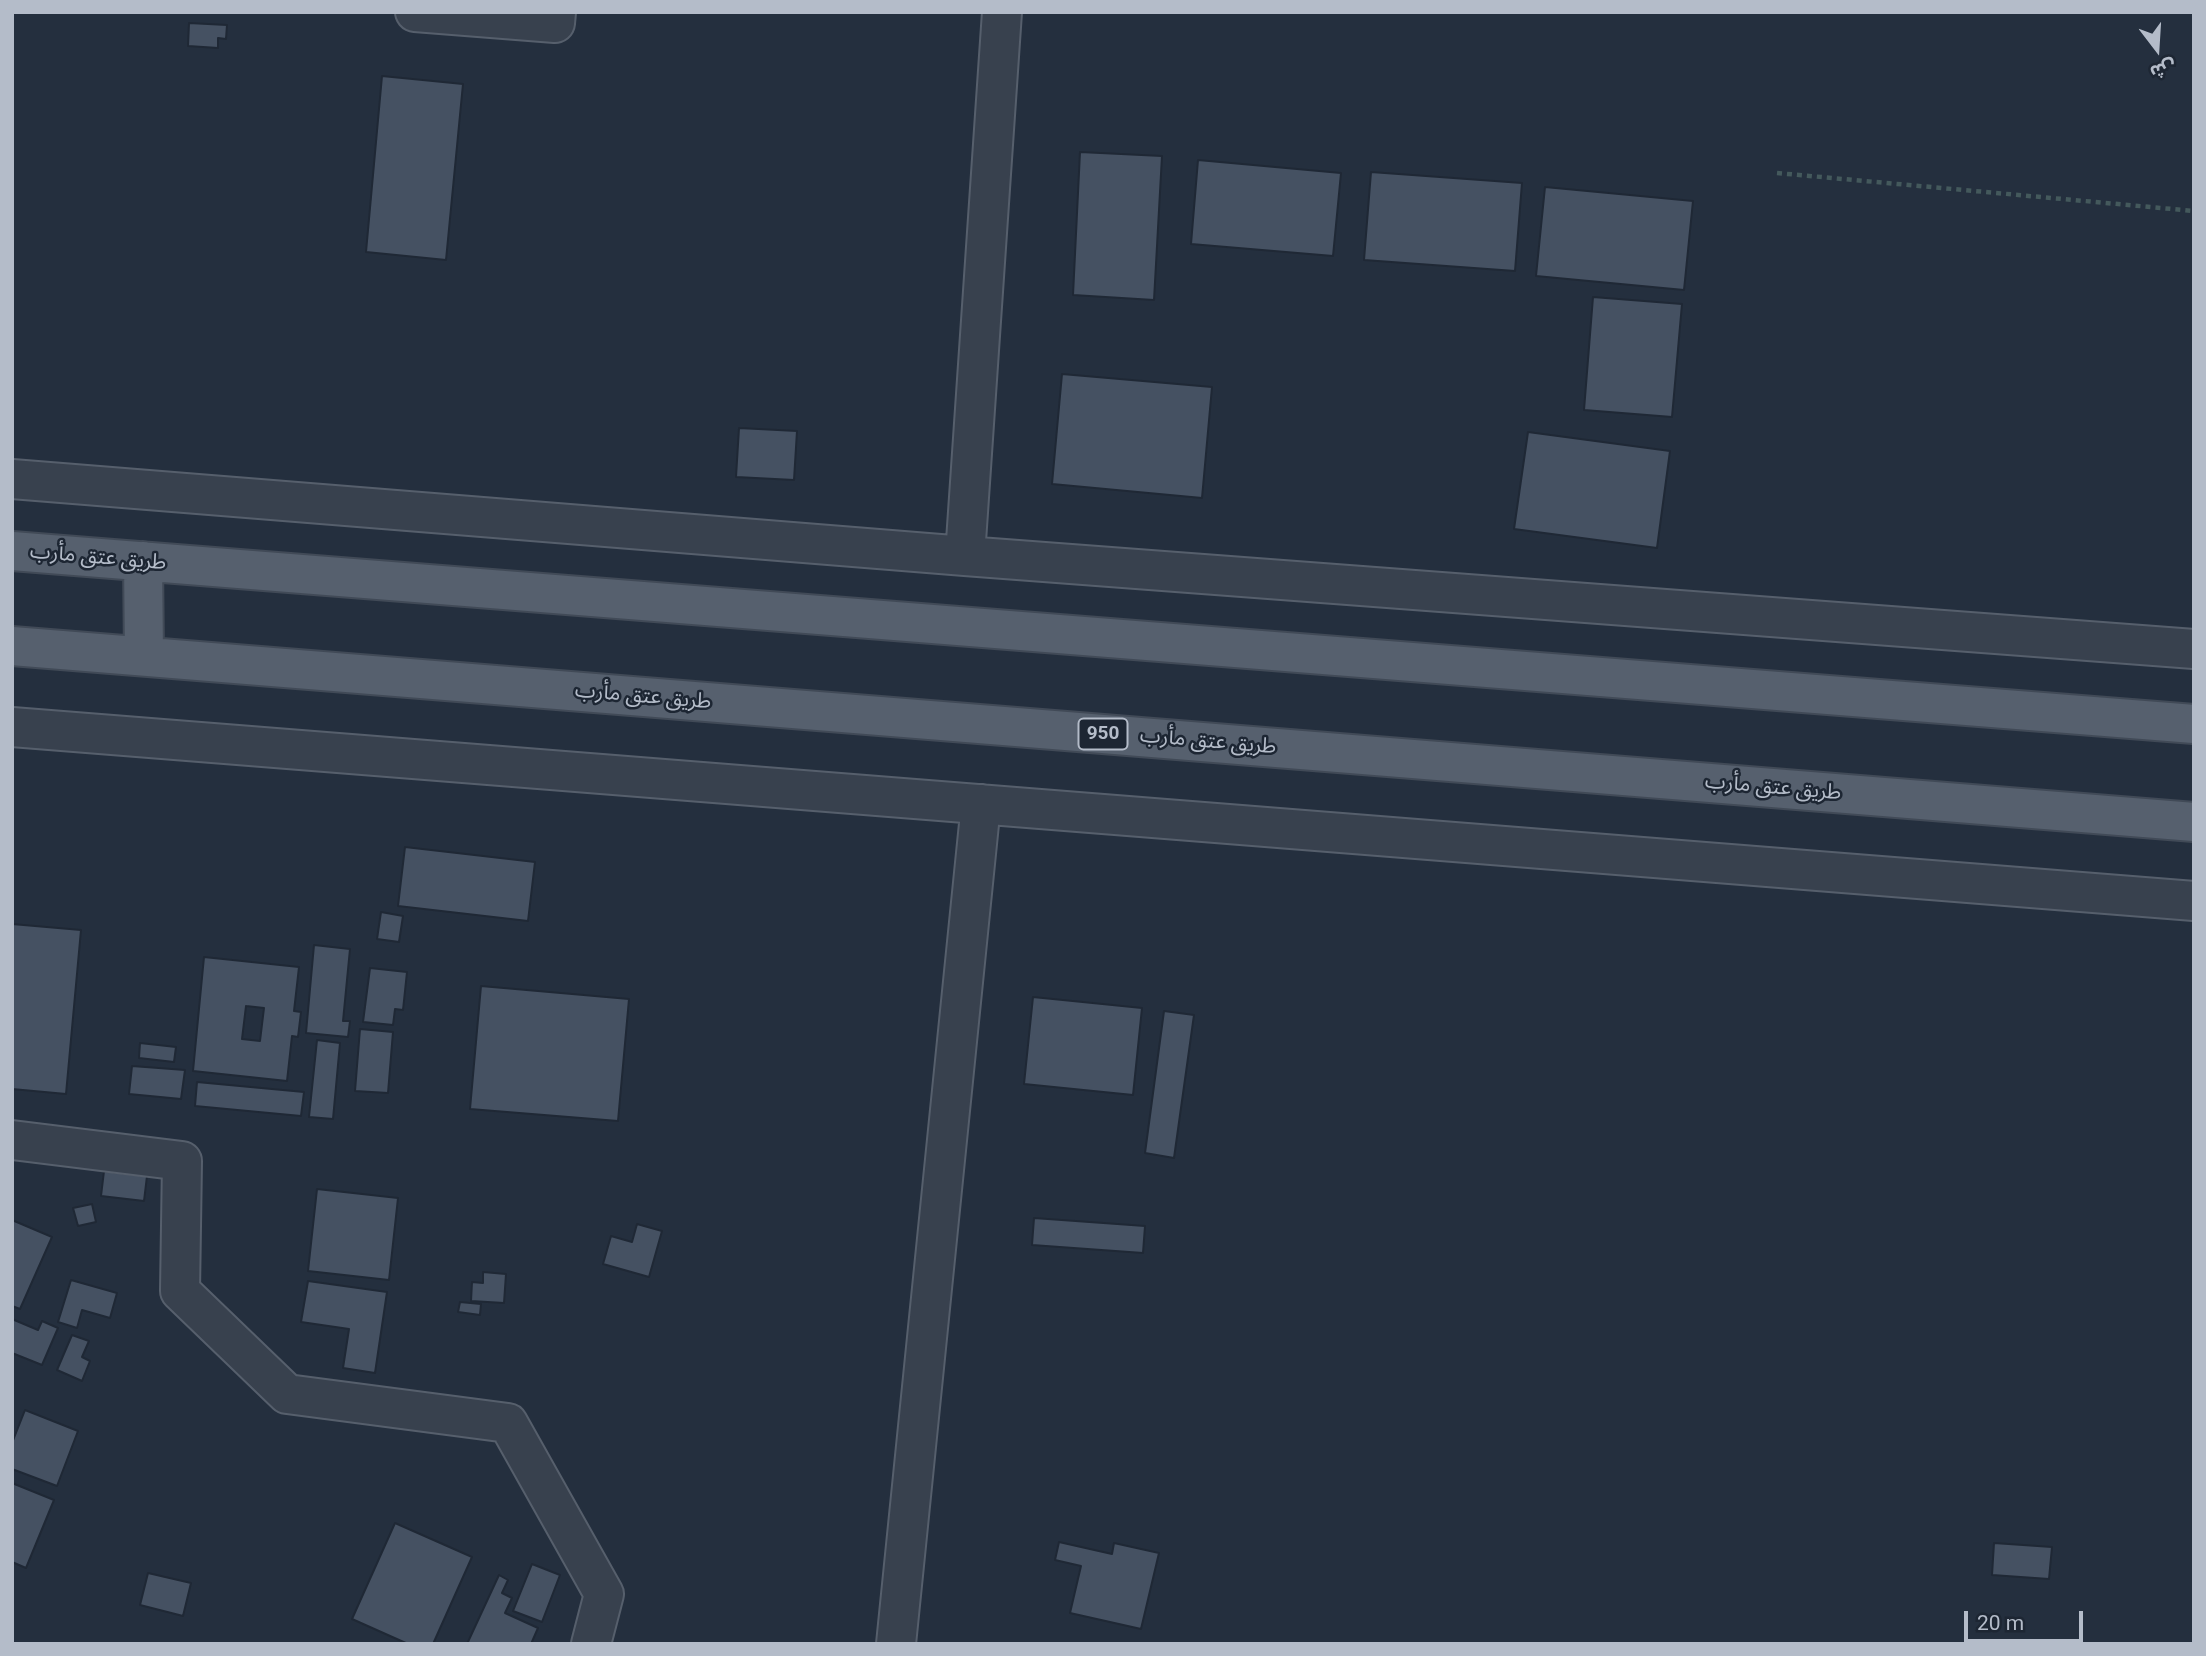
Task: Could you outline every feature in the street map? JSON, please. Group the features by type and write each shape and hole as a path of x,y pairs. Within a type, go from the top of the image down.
{"main road":[{"name":"طريق عتق مأرب","path":"12,551 2194,724"},
{"path":"143,561 144,656"},
{"name":"طريق عتق مأرب","path":"12,646 2194,822"}],"street":[{"path":"415,12 555,23 556,12"},
{"path":"965,555 1002,12"},
{"path":"12,479 2194,649"},
{"path":"12,727 2194,901"},
{"path":"896,1644 981,804"},
{"path":"12,1140 182,1161 180,1291 287,1394 508,1423 604,1594 591,1644"}],"path":[{"path":"1777,173 2194,211"}],"building":[{"path":"189,23 227,25 226,39 218,38 218,48 188,46"},
{"path":"382,76 463,84 446,260 366,252"},
{"path":"1080,152 1162,156 1154,300 1073,295"},
{"path":"1198,160 1341,173 1333,256 1191,244"},
{"path":"1371,172 1522,183 1515,271 1364,260"},
{"path":"1545,187 1693,201 1684,290 1536,276"},
{"path":"1593,297 1682,304 1672,417 1584,410"},
{"path":"1062,374 1212,387 1202,498 1052,484"},
{"path":"739,428 797,431 794,480 736,477"},
{"path":"1528,432 1670,451 1657,548 1514,529"},
{"path":"405,847 535,862 528,921 398,906"},
{"path":"381,912 403,916 399,942 377,939"},
{"path":"12,924 81,930 66,1094 12,1089"},
{"path":"314,945 350,949 343,1021 350,1021 348,1037 306,1033"},
{"path":"204,957 299,967 294,1011 301,1012 298,1037 292,1036 287,1081 193,1071","holes":["246,1006 264,1008 260,1041 242,1039"]},
{"path":"370,968 407,972 403,1010 395,1009 393,1025 363,1022"},
{"path":"481,986 629,999 618,1121 470,1109"},
{"path":"1033,997 1142,1008 1133,1095 1024,1084"},
{"path":"1164,1011 1194,1015 1174,1158 1145,1153"},
{"path":"360,1029 393,1032 388,1093 355,1091"},
{"path":"317,1040 340,1043 333,1119 309,1117"},
{"path":"140,1043 176,1047 174,1062 139,1058"},
{"path":"132,1066 185,1070 181,1099 129,1094"},
{"path":"197,1082 304,1092 301,1116 195,1106"},
{"path":"104,1171 147,1176 144,1201 101,1196"},
{"path":"317,1189 398,1198 389,1280 308,1271"},
{"path":"92,1204 96,1222 78,1226 73,1208"},
{"path":"1034,1218 1145,1226 1143,1253 1032,1245"},
{"path":"12,1220 52,1237 20,1309 12,1306"},
{"path":"637,1224 662,1231 649,1277 603,1264 611,1236 632,1242"},
{"path":"483,1272 506,1274 504,1303 471,1301 472,1282 483,1283"},
{"path":"71,1280 117,1293 110,1318 82,1310 77,1328 58,1322"},
{"path":"308,1281 387,1292 375,1373 343,1368 349,1329 301,1322"},
{"path":"460,1302 481,1304 480,1315 458,1312"},
{"path":"12,1319 38,1330 42,1321 58,1328 42,1365 12,1353"},
{"path":"72,1335 89,1341 82,1357 90,1361 82,1381 57,1370"},
{"path":"25,1410 78,1431 57,1486 12,1469 12,1443"},
{"path":"12,1483 54,1500 26,1568 12,1562"},
{"path":"395,1523 472,1557 433,1644 408,1644 352,1619"},
{"path":"1059,1542 1112,1554 1114,1543 1159,1553 1141,1629 1070,1613 1081,1566 1055,1560"},
{"path":"1994,1543 2052,1547 2049,1579 1992,1575"},
{"path":"532,1564 560,1575 542,1622 513,1611"},
{"path":"148,1573 191,1583 183,1616 140,1605"},
{"path":"499,1575 508,1580 502,1593 512,1598 505,1613 538,1628 531,1644 467,1644"}]}
